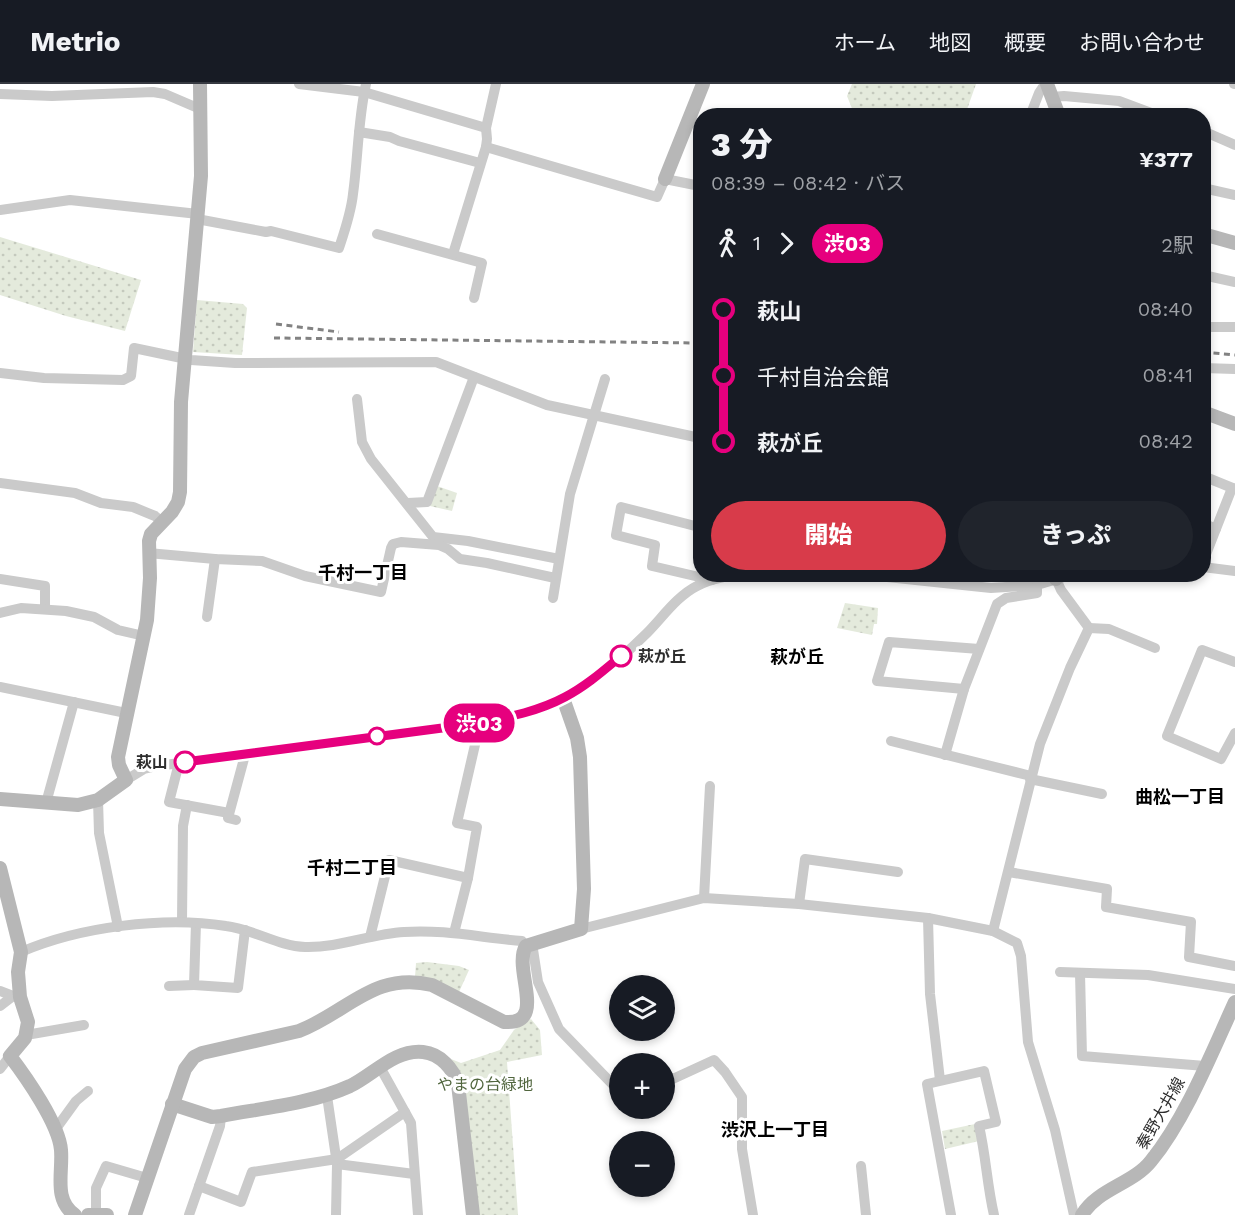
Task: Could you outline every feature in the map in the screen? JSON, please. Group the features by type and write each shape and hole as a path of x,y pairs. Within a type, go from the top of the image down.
{"street":[{"path":"126,780 118,757 144,636 149,601 148,553 151,534 178,502 180,492 181,402 201,176 200,84"},
{"path":"299,84 365,88 486,128"},
{"path":"453,254 486,147 486,128 496,84"},
{"path":"693,108 703,84"},
{"path":"1033,108 1039,93 1046,84 1058,97 1059,108"},
{"path":"1058,97 1070,84"},
{"path":"0,210 70,200 198,217 266,232 271,231 339,248 353,196 365,88"},
{"path":"0,94 93,89 153,92 165,94 200,109"},
{"path":"1058,97 1119,101 1125,108"},
{"path":"486,147 657,197 693,109"},
{"path":"359,132 390,137 480,163"},
{"path":"1211,134 1235,145"},
{"path":"665,179 693,185"},
{"path":"1211,190 1235,195"},
{"path":"377,234 482,263 474,298"},
{"path":"1211,236 1235,243"},
{"path":"1211,277 1235,282"},
{"path":"1211,327 1235,327"},
{"path":"0,373 44,378 123,380 130,376 134,348 185,358 236,363 436,362 547,405 693,437"},
{"path":"1211,368 1235,369"},
{"path":"408,503 427,502 474,377"},
{"path":"553,598 570,494 605,379"},
{"path":"357,399 362,442 382,474 408,503 433,537 468,541 559,559"},
{"path":"1211,415 1235,424"},
{"path":"1211,479 1234,489 1211,542"},
{"path":"0,483 75,493 101,503 133,507 155,516 162,522"},
{"path":"693,525 621,507 616,535 655,545 652,566 693,576"},
{"path":"1211,527 1216,529"},
{"path":"148,553 262,561 304,576 381,592 393,544 401,542 439,544 460,559 555,578"},
{"path":"207,617 215,559"},
{"path":"1211,568 1235,571"},
{"path":"0,579 45,586 45,609"},
{"path":"0,799 78,805 98,800 144,769 480,723 522,713 563,698 588,683 645,636 682,597 695,586 706,582"},
{"path":"935,582 992,588 1037,585 1044,582"},
{"path":"1059,582 1061,590 1089,628"},
{"path":"945,755 964,689 997,604 1006,598 1037,593 1037,585"},
{"path":"0,613 21,609 45,609 94,617 118,630 144,636"},
{"path":"1089,628 1109,629 1155,648"},
{"path":"993,931 1010,872 1030,777 1040,744 1070,668 1089,628"},
{"path":"964,689 877,681 888,642 979,649"},
{"path":"1235,662 1202,650 1167,736 1221,759 1235,733"},
{"path":"0,687 126,713"},
{"path":"563,698 577,738 579,758 584,889 581,929"},
{"path":"46,803 74,702"},
{"path":"454,933 468,879 477,827 457,823 480,723"},
{"path":"891,741 1102,794"},
{"path":"178,763 169,802 233,816 245,755"},
{"path":"704,898 710,786"},
{"path":"98,800 99,833 118,927"},
{"path":"182,921 187,850 183,826 187,806"},
{"path":"799,904 805,859 898,872"},
{"path":"370,937 389,860 468,879"},
{"path":"0,868 21,952 16,995 28,1022 26,1035 0,1069"},
{"path":"1010,872 1107,889 1106,907 1191,922 1189,957 1235,966"},
{"path":"21,952 45,942 118,927 182,921 228,926 301,947 338,944 404,932 454,933 522,941 529,944 704,898 799,904 928,918 993,931 1017,943 1020,949 1028,1042 1055,1130 1074,1215"},
{"path":"928,918 930,994 940,1080"},
{"path":"194,986 196,923"},
{"path":"169,986 237,988 245,930"},
{"path":"529,944 538,982 559,1029 609,1081"},
{"path":"135,1215 172,1104 185,1069 194,1056 211,1050 299,1031 370,991 395,982 419,982 432,986 463,1000 499,1021 515,1022 527,1011 528,998 521,961 529,944"},
{"path":"1060,972 1148,975 1235,989"},
{"path":"1080,973 1082,1056 1205,1066"},
{"path":"0,990 16,995"},
{"path":"0,1006 16,995"},
{"name":"秦野大井線","path":"1083,1215 1097,1200 1140,1173 1150,1163 1171,1133 1235,1002"},
{"path":"26,1035 84,1025"},
{"path":"172,1104 212,1117 327,1096 353,1085 401,1055 424,1052 443,1061 454,1074 459,1089 472,1215"},
{"path":"10,1056 42,1103 55,1130 61,1148 61,1198 67,1210 75,1215"},
{"path":"675,1078 714,1060 742,1097 742,1149 753,1215"},
{"path":"381,1067 411,1123 418,1215"},
{"path":"951,1215 927,1084 984,1071 996,1122 979,1126 993,1215"},
{"path":"55,1130 76,1101 88,1091"},
{"path":"327,1096 337,1161 336,1215"},
{"path":"337,1161 405,1112"},
{"path":"189,1215 220,1126 221,1116"},
{"path":"199,1186 241,1203 252,1172 304,1162 337,1161 414,1174"},
{"path":"97,1215 96,1188 106,1166 147,1179"},
{"path":"861,1166 866,1215"}],"green space":[{"path":"852,84 976,84 967,108 852,108 847,96"},
{"path":"0,237 141,280 125,331 66,316 0,295"},
{"path":"197,300 243,304 247,308 242,355 193,352"},
{"path":"437,486 457,493 452,511 430,506"},
{"path":"845,603 878,608 877,624 874,624 872,635 837,628"},
{"path":"416,963 459,966 469,970 459,992 415,977"},
{"name":"やまの台緑地","path":"531,1019 540,1030 542,1055 507,1062 518,1215 477,1215 455,1066 451,1059 461,1063 500,1050 514,1030"},
{"path":"975,1124 979,1141 945,1149 942,1131"}],"railway":[{"path":"276,324 339,332"},
{"path":"274,338 693,343"},
{"path":"1211,353 1235,355"}],"bus line":[{"name":"渋03","path":"185,762 480,723 522,713 563,698 588,683 621,656"}],"place":[{"name":"萩が丘","path":"621,656"},
{"name":"萩山","path":"185,762"}],"district":[{"name":"千村一丁目","path":"363,573"},
{"name":"萩が丘","path":"797,657"},
{"name":"曲松一丁目","path":"1180,797"},
{"name":"千村二丁目","path":"352,868"},
{"name":"渋沢上一丁目","path":"775,1130"}]}
